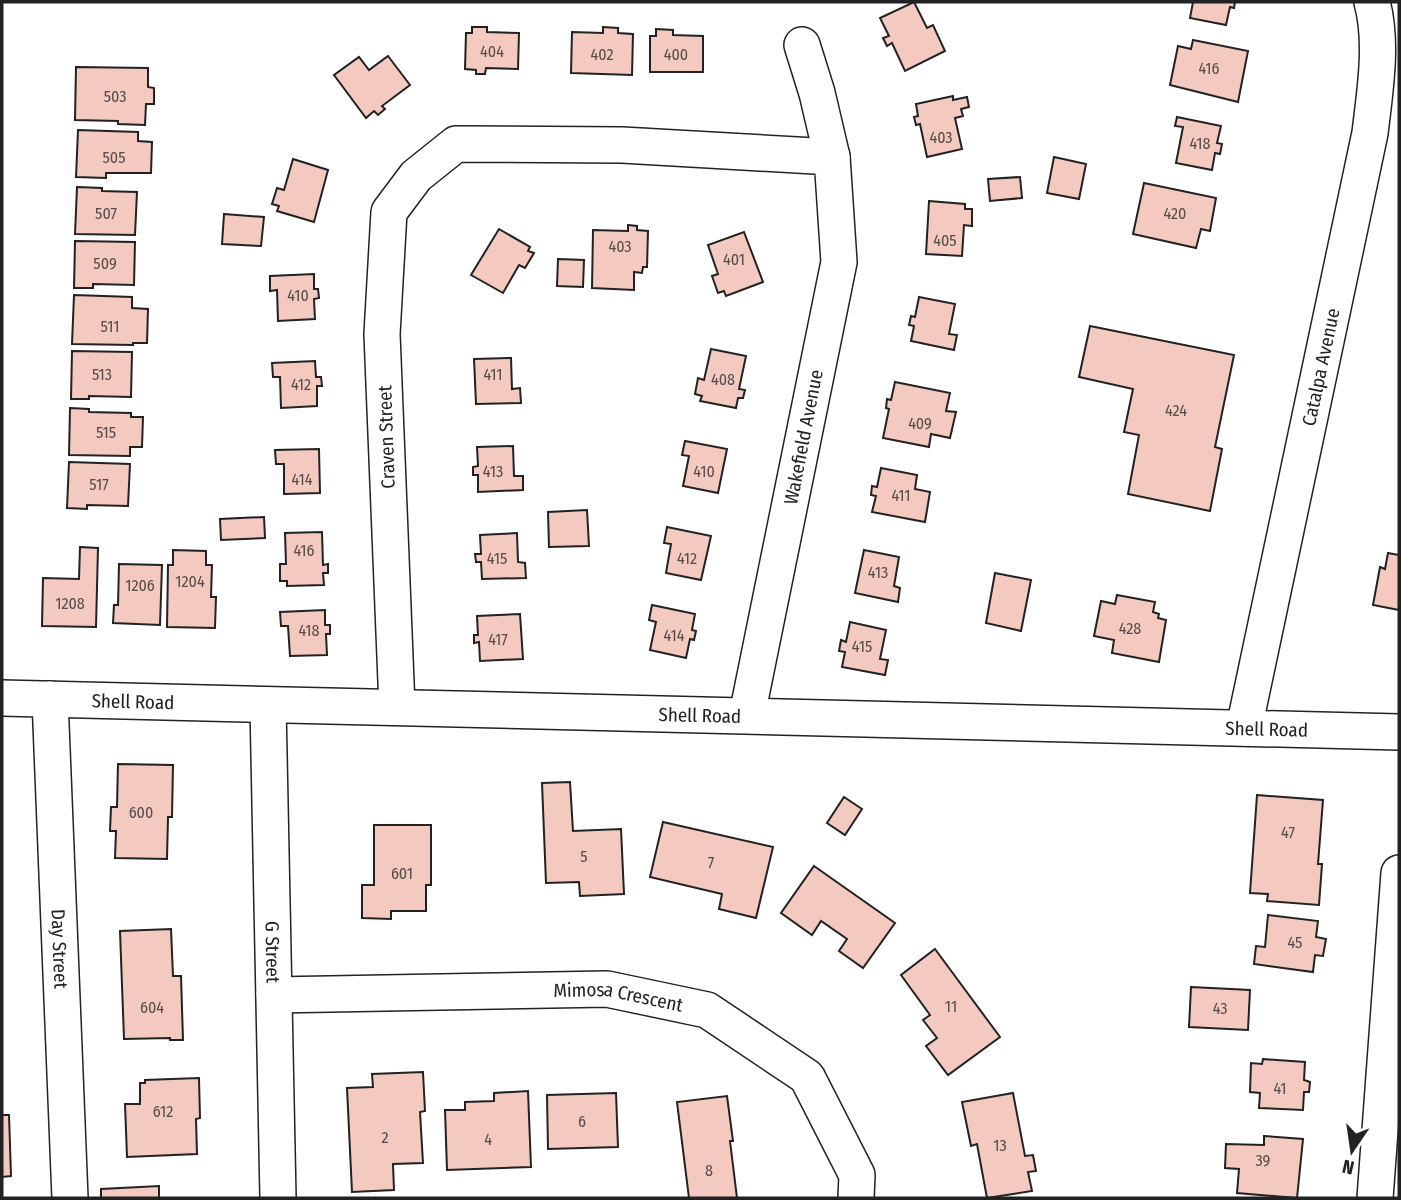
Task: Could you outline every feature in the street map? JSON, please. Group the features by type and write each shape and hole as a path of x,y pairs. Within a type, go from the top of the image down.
{"street":[{"name":"Catalpa Avenue","path":"1244,728 1362,175 1383,12"},
{"name":"Wakefield Avenue","path":"747,715 839,262 832,157 802,45"},
{"name":"Craven Street","path":"397,707 382,334 389,212 416,176 456,144 622,145 832,157"},
{"name":"Shell Road","path":"2,698 1399,732"},
{"name":"Day Street","path":"51,699 70,1198"},
{"name":"G Street","path":"268,705 278,1198"},
{"path":"1376,1198 1399,873"},
{"name":"Mimosa Crescent","path":"274,995 607,989 707,1010 807,1077 857,1175 856,1198"}],"building":[{"path":"914,2 927,28 933,25 945,51 905,71 892,43 887,46 883,38 889,36 880,18"},
{"path":"1193,2 1235,2 1234,8 1230,7 1226,25 1190,18"},
{"path":"472,27 487,27 487,32 519,33 518,69 486,68 485,74 476,74 476,70 465,69 466,33 472,33"},
{"path":"603,27 618,28 618,33 633,34 632,75 571,73 572,32 603,33"},
{"path":"656,29 673,30 673,35 703,36 703,72 650,72 650,36 656,36"},
{"path":"1193,40 1248,51 1238,102 1170,85 1178,46 1191,49"},
{"path":"388,56 410,85 382,106 385,109 378,115 374,111 366,118 334,75 359,57 369,70"},
{"path":"76,67 148,68 148,87 154,88 154,104 146,104 145,125 75,120"},
{"path":"953,96 953,100 967,97 969,107 961,109 963,116 955,118 962,149 927,157 920,124 916,125 914,117 918,116 916,104"},
{"path":"1177,117 1221,126 1217,143 1222,144 1220,154 1215,153 1212,170 1176,163 1183,127 1175,126"},
{"path":"78,130 138,132 138,141 152,142 151,173 106,173 106,178 76,177"},
{"path":"1054,157 1086,164 1079,199 1047,193"},
{"path":"293,159 328,170 314,222 277,211 279,206 272,204 277,188 284,190"},
{"path":"1020,177 1022,198 990,201 988,179"},
{"path":"1144,183 1216,198 1210,231 1201,229 1196,248 1133,234"},
{"path":"77,187 137,192 135,235 75,234"},
{"path":"929,201 965,204 965,209 972,209 972,226 964,225 962,256 926,254"},
{"path":"224,214 264,217 261,246 222,244"},
{"path":"628,225 637,226 637,230 648,231 647,267 643,267 642,273 634,272 634,290 592,288 593,230 628,231"},
{"path":"499,229 530,247 528,251 534,253 525,268 519,265 503,293 471,275"},
{"path":"744,232 763,282 726,296 724,291 718,293 712,276 718,274 708,245"},
{"path":"75,241 135,242 134,285 93,284 93,288 74,288"},
{"path":"558,259 584,260 583,287 557,286"},
{"path":"314,274 314,289 318,289 319,298 314,299 315,319 278,321 277,290 270,291 270,276"},
{"path":"74,295 132,297 132,308 148,309 147,343 72,344"},
{"path":"919,297 955,304 949,334 957,335 954,350 911,341 914,326 909,325 911,316 915,317"},
{"path":"1090,326 1234,355 1215,447 1222,449 1210,511 1128,494 1139,435 1124,432 1133,389 1079,377"},
{"path":"711,349 746,356 739,389 745,390 743,398 738,398 736,408 700,401 702,396 695,394 698,378 704,380"},
{"path":"72,351 132,352 131,397 89,396 89,399 71,399"},
{"path":"511,358 512,389 520,388 521,403 476,404 474,359"},
{"path":"315,361 316,377 321,377 322,386 317,386 317,406 281,408 280,377 273,377 272,363"},
{"path":"895,382 950,393 946,411 956,412 950,438 931,434 929,447 883,438 889,409 886,408 887,399 891,400"},
{"path":"70,408 89,409 89,412 131,413 131,417 143,417 142,447 130,447 130,456 69,455"},
{"path":"685,441 727,449 718,493 683,486 689,456 682,455"},
{"path":"513,446 514,476 523,476 523,490 478,492 478,475 473,475 473,467 478,466 477,447"},
{"path":"319,449 320,493 284,494 284,464 276,464 275,450"},
{"path":"69,462 130,464 128,506 87,505 87,509 67,508"},
{"path":"881,468 917,475 915,489 930,492 925,522 872,512 876,496 871,495 872,486 877,487"},
{"path":"587,510 589,546 549,547 548,512"},
{"path":"264,517 265,538 221,540 220,519"},
{"path":"667,527 711,536 701,580 666,573 671,544 664,543"},
{"path":"322,532 323,565 328,564 328,573 323,573 324,585 287,586 287,581 280,581 280,564 286,564 285,533"},
{"path":"517,533 518,562 525,563 526,578 482,579 481,562 476,562 475,554 481,554 480,535"},
{"path":"80,547 98,548 96,627 42,626 43,578 79,579"},
{"path":"173,550 206,551 206,565 212,565 211,597 216,597 215,628 167,627 168,565 173,565"},
{"path":"864,550 899,557 894,586 900,588 898,602 855,593"},
{"path":"1388,553 1399,555 1399,610 1373,605 1380,567 1385,569"},
{"path":"119,564 162,565 160,625 113,623 114,605 118,605"},
{"path":"995,573 1031,580 1021,631 986,623"},
{"path":"1117,595 1155,602 1153,612 1159,614 1158,618 1166,620 1159,662 1112,653 1114,640 1094,636 1101,601 1115,604"},
{"path":"652,605 695,614 692,630 696,631 694,640 690,639 686,658 650,650 656,622 649,620"},
{"path":"325,610 325,625 330,625 330,634 326,634 327,655 290,656 288,626 281,626 280,612"},
{"path":"520,614 523,659 480,661 479,642 474,643 474,635 478,635 477,616"},
{"path":"850,622 886,630 880,659 888,660 885,675 842,667 845,652 839,651 841,640 846,642"},
{"path":"118,764 173,765 172,817 168,817 167,859 115,858 116,831 110,831 111,807 117,807"},
{"path":"570,782 573,831 621,829 624,894 580,896 579,882 546,883 542,783"},
{"path":"1257,795 1323,800 1318,864 1322,864 1319,905 1267,901 1268,894 1250,893"},
{"path":"844,797 862,809 845,835 827,823"},
{"path":"663,822 773,847 756,918 719,909 722,894 650,877"},
{"path":"374,825 431,825 431,885 426,885 426,911 391,911 391,919 362,918 362,885 374,885"},
{"path":"814,866 895,923 863,968 839,951 847,939 821,921 812,935 781,913"},
{"path":"1268,915 1318,921 1316,937 1326,939 1323,956 1315,955 1313,972 1254,964 1256,946 1265,947"},
{"path":"171,929 173,976 181,976 183,1040 124,1039 120,931"},
{"path":"935,949 1000,1037 948,1075 926,1046 937,1038 923,1020 930,1015 901,975"},
{"path":"1191,987 1250,990 1248,1030 1189,1027"},
{"path":"1263,1059 1305,1062 1304,1080 1310,1082 1309,1092 1304,1092 1303,1110 1259,1108 1260,1093 1250,1092 1251,1063 1262,1064"},
{"path":"423,1072 425,1111 420,1112 423,1163 393,1164 394,1190 352,1192 347,1088 373,1087 372,1074"},
{"path":"199,1078 197,1154 127,1157 125,1104 140,1104 140,1083 145,1083 145,1080"},
{"path":"528,1091 531,1167 447,1170 445,1110 465,1110 465,1102 494,1101 494,1093"},
{"path":"616,1093 618,1147 548,1149 547,1095"},
{"path":"1013,1093 1025,1156 1033,1155 1036,1171 1028,1172 1032,1191 987,1198 977,1144 971,1146 962,1102"},
{"path":"727,1096 737,1198 689,1198 677,1102"},
{"path":"2,1115 9,1115 11,1176 2,1177"},
{"path":"1264,1136 1303,1139 1297,1198 1237,1193 1239,1169 1225,1168 1226,1144 1264,1145"},
{"path":"159,1186 159,1198 101,1198 101,1189"}]}
